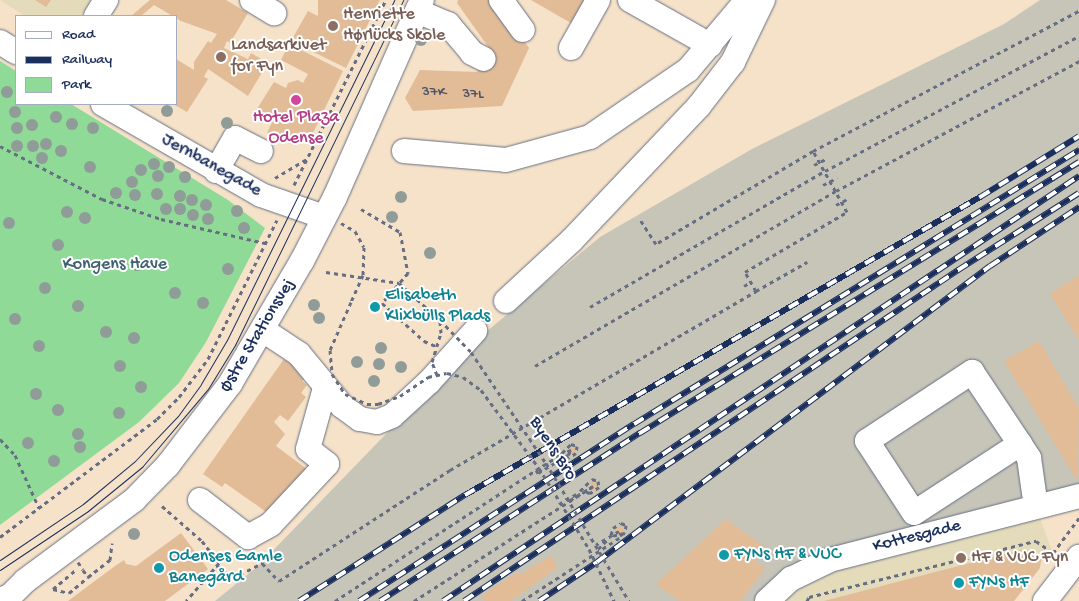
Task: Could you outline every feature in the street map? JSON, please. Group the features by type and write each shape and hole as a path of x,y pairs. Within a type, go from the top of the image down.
{"street":[{"path":"97,15 106,0"},
{"path":"252,0 274,13"},
{"path":"501,0 523,30"},
{"path":"571,48 598,0"},
{"path":"630,0 654,6 710,45"},
{"path":"404,151 506,160 590,137 635,110 688,70 747,0"},
{"path":"506,301 571,241 699,106 733,62 763,0"},
{"path":"419,5 448,24 472,53 484,59"},
{"name":"Østre Stationsvej","path":"6,599 134,500 168,466 230,384 263,330 324,217 419,5"},
{"path":"0,42 15,51"},
{"name":"Jernbanegade","path":"105,105 216,171 247,187 284,204 324,217"},
{"path":"216,171 235,138 261,151"},
{"path":"263,330 299,354 325,388 360,419 377,422 392,416 430,382 475,331"},
{"path":"1020,444 914,513 867,441 972,372 1020,444 1029,458 1036,507"},
{"path":"200,500 248,537 271,524 327,464 308,449 325,388"},
{"name":"Kottesgade","path":"767,601 791,579 830,560 1079,496"},
{"path":"1045,601 1079,557"}],"path":[{"path":"0,536 157,419 179,397 208,359 386,0"},
{"path":"639,218 656,244 813,151 1079,11"},
{"path":"590,308 825,172 1079,36"},
{"path":"535,366 836,191 1079,61"},
{"path":"0,146 102,199 161,219 266,243"},
{"path":"756,291 745,272 847,212 813,151"},
{"path":"247,187 278,177 309,158"},
{"path":"814,165 826,159"},
{"path":"823,185 837,178"},
{"path":"836,205 848,198"},
{"path":"360,209 400,232 408,273 382,302 424,341 437,347"},
{"path":"324,217 347,225 357,234 364,247 363,275 330,356 332,374 345,394 367,404 378,404 400,396 421,382 437,375 432,362 441,333 440,320"},
{"path":"217,566 233,578 262,563 279,581 442,475 807,262"},
{"path":"326,272 363,275 399,283"},
{"path":"744,286 751,282"},
{"name":"Byens Bro","path":"399,283 440,320 471,352 546,463 629,601"},
{"name":"Byens Bro","path":"437,375 454,374 482,390 538,469 589,549 614,601"},
{"path":"0,439 15,455 39,508"},
{"path":"335,601 562,454 571,444 577,446 576,453 568,458 562,454"},
{"path":"538,469 538,473 571,450 546,463"},
{"path":"569,501 582,491 592,479 598,481 599,487 590,493 582,491"},
{"path":"414,601 559,504 593,486 562,508 559,504"},
{"path":"162,506 202,541 219,563 186,601"},
{"path":"807,601 809,597 1036,541 1053,553 1079,518"},
{"path":"592,554 611,536 625,532 626,525 621,524 613,528 611,536"},
{"path":"522,601 622,536 619,530 596,545"},
{"path":"77,570 53,589 68,593 110,560 112,543"},
{"path":"78,562 88,577"}],"shaded area":[{"path":"0,0 101,0 92,15 23,15"},
{"path":"1040,0 1079,0 1079,509 1075,507 838,567 793,588 783,601 215,601 258,566 480,337 600,237 752,149 1004,24"},
{"name":"HF & VUC Fyn","path":"1039,516 1051,548 1014,601 783,601 793,588 838,567"}],"green space":[{"name":"Kongens Have","path":"0,61 15,70 15,105 73,105 228,200 265,228 206,342 179,383 139,422 0,525"}],"building":[{"path":"35,0 51,0 46,7"},
{"name":"Landsarkivet for Fyn","path":"150,0 226,0 248,13 230,43 227,41 224,48 248,59 251,53 263,60 259,66 264,69 248,96 208,69 204,77 208,79 187,112 175,105 178,105 178,60 194,70 194,62 208,41 211,43 217,34 181,21 178,19 178,15 171,15 154,5 142,15 132,15"},
{"name":"Henriette Hørlücks Skole","path":"318,0 380,0 346,68 291,41 308,11 318,16"},
{"path":"458,0 495,0 529,48 502,106 413,111 405,98 420,70 477,72 489,48 457,3"},
{"path":"531,0 590,0 576,26"},
{"name":"Hotel Plaza Odense","path":"289,44 343,71 310,139 301,135 293,145 267,133 273,120 255,112 274,82 286,88 288,83 298,80 303,83 308,74 281,60"},
{"path":"1079,275 1079,340 1050,294"},
{"path":"1039,341 1079,408 1078,482 1004,361"},
{"path":"284,359 307,376 302,381 307,385 301,393 306,397 288,421 280,415 274,422 285,434 276,446 308,470 272,516 225,483 222,487 203,474"},
{"path":"571,447 575,451 571,455 567,451"},
{"path":"593,482 597,486 593,490 589,486"},
{"name":"FYNs HF & VUC","path":"726,519 766,548 755,562 765,568 741,601 679,601 656,584"},
{"path":"619,527 623,531 619,535 615,531"},
{"name":"Odenses Gamle Banegård","path":"181,533 208,569 165,601 68,601 124,560 126,564 136,566"},
{"name":"FYNs HF","path":"1024,549 1038,554 1041,561 1040,568 1014,601 824,601"},
{"path":"551,556 558,567 511,601 485,601 481,596 517,572 519,575"}],"tram line":[{"path":"0,560 83,504 135,461 178,416 201,384 227,340 394,0"},
{"path":"0,570 88,511 142,467 208,389 235,345 403,0"}],"railway":[{"path":"299,601 465,495 980,197 1079,136"},
{"path":"359,601 634,424 1079,150"},
{"path":"380,601 640,433 1079,162"},
{"path":"443,601 1079,176"},
{"path":"464,601 958,270 1079,193"},
{"path":"539,601 597,562 990,266 1079,207"}],"place":[{"name":"Henriette Hørlücks Skole","path":"333,26"},
{"name":"Landsarkivet for Fyn","path":"221,57"},
{"name":"Hotel Plaza Odense","path":"296,100"},
{"name":"Elisabeth Klixbülls Plads","path":"375,307"},
{"name":"FYNs HF & VUC","path":"724,555"},
{"name":"HF & VUC Fyn","path":"961,558"},
{"name":"Odenses Gamle Banegård","path":"159,568"},
{"name":"FYNs HF","path":"959,583"}]}
